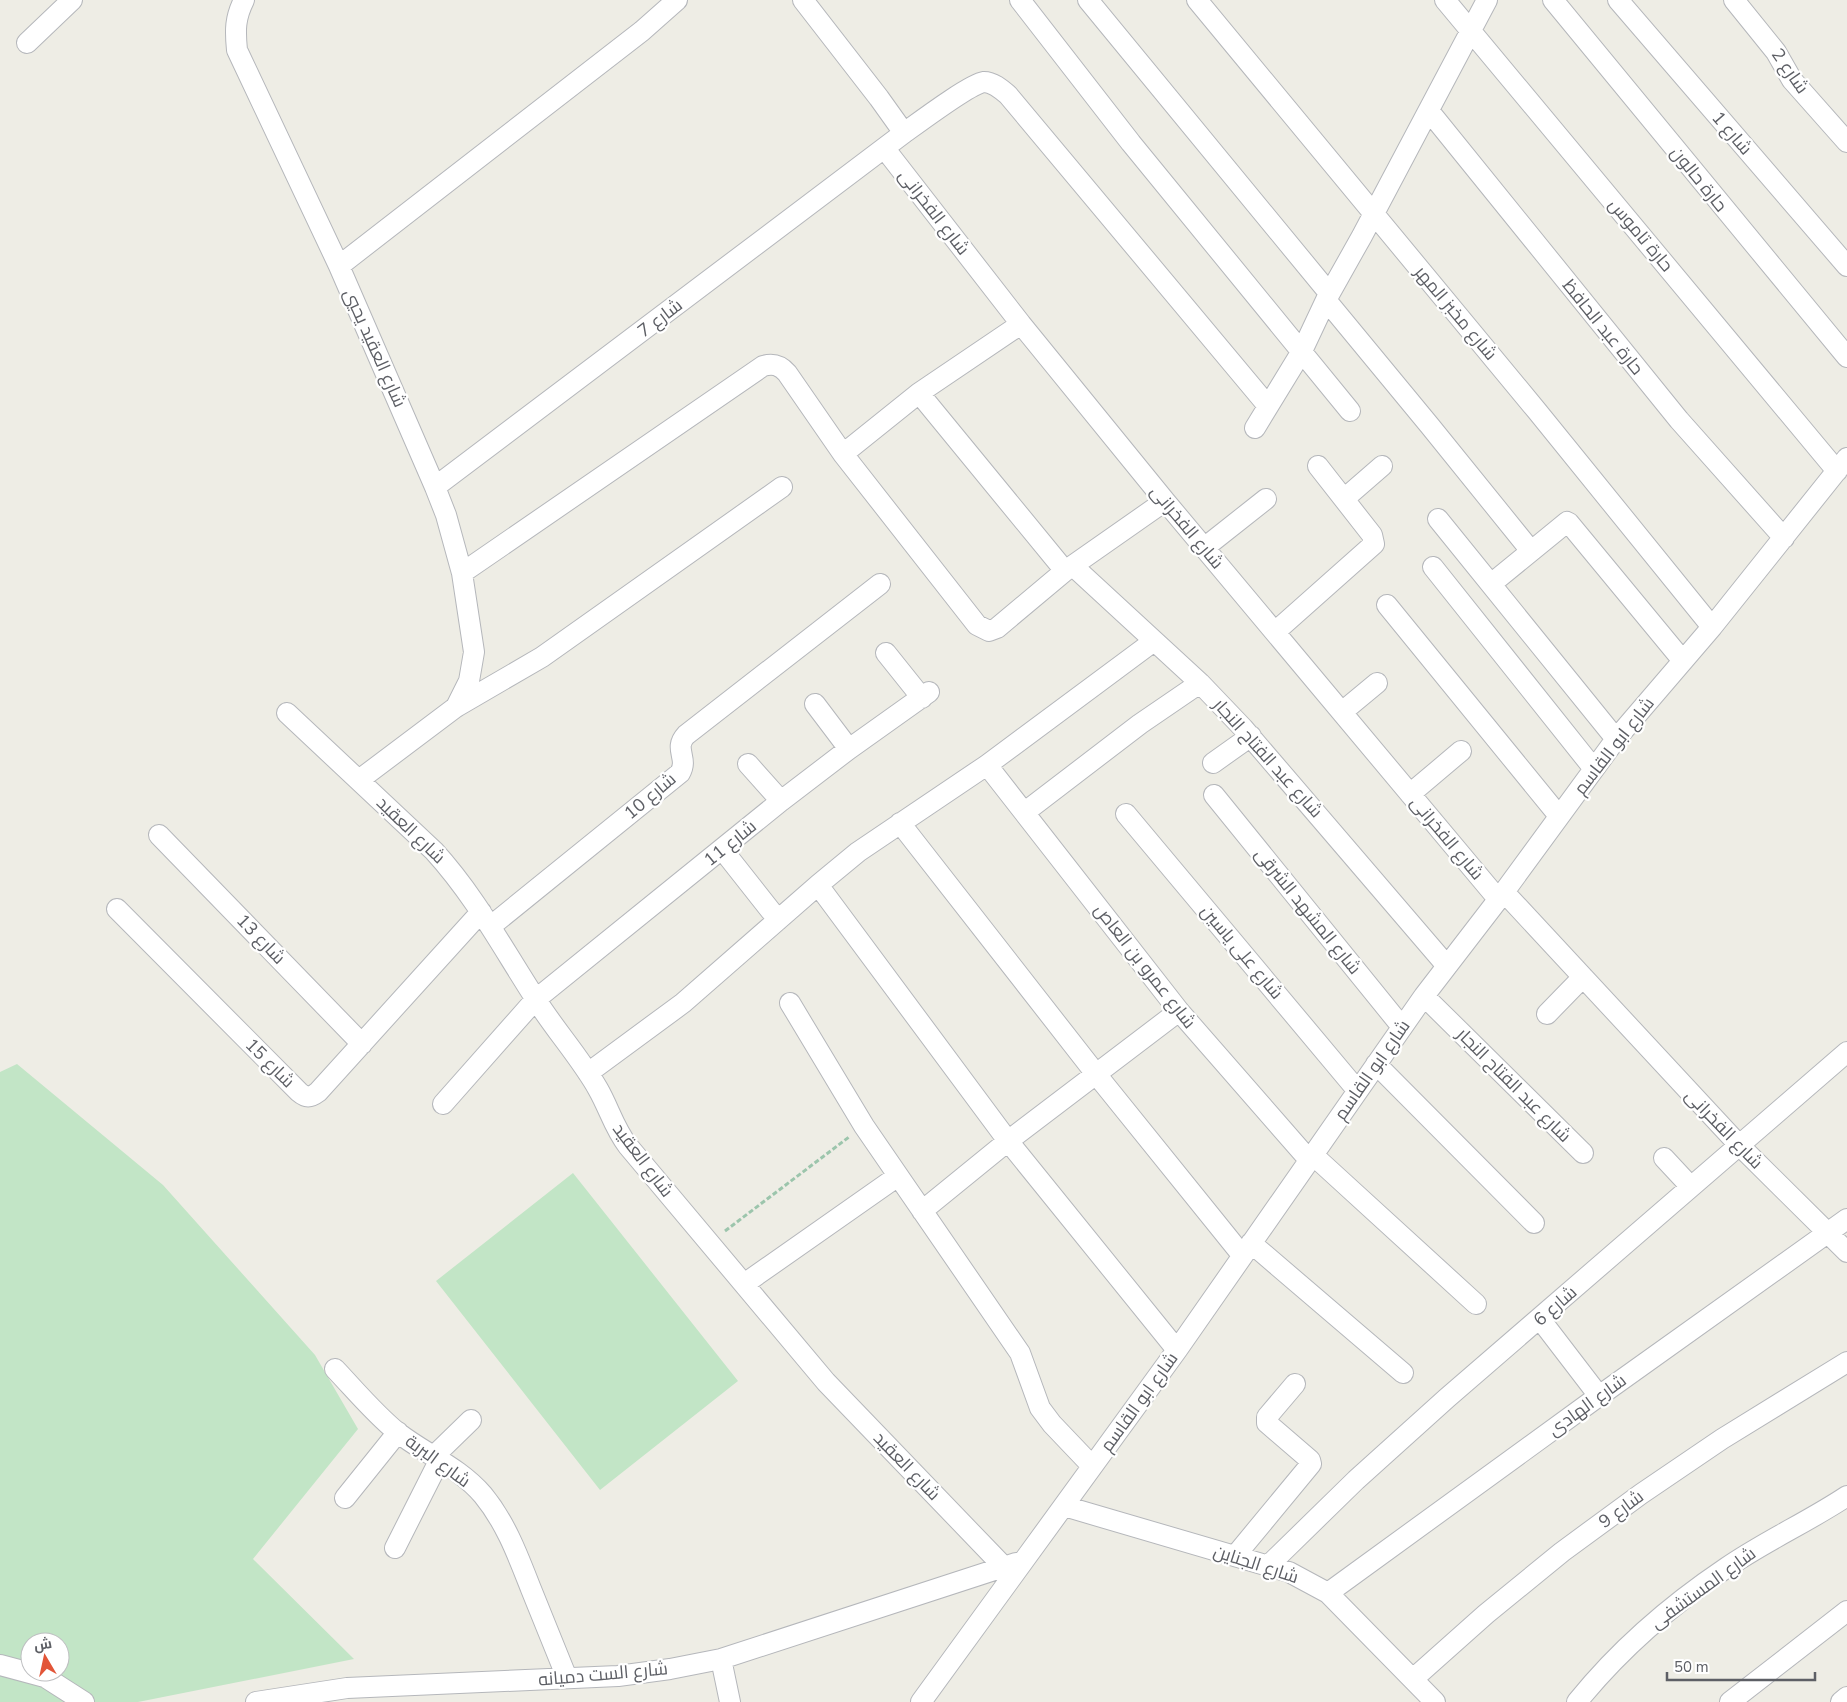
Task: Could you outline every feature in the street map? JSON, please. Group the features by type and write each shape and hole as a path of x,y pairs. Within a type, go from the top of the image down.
{"street":[{"path":"27,43 72,0"},
{"name":"شارع العقيد يحيي","path":"244,0 235,29 237,50 339,266 446,515 462,573 474,652 470,681 456,707"},
{"path":"339,266 642,31 677,0"},
{"path":"803,0 879,98 904,134"},
{"path":"1020,0 1131,143 1350,411"},
{"path":"1088,0 1531,551"},
{"name":"شارع مخبز المهر","path":"1197,0 1537,411 1712,627"},
{"name":"حارة تاموس","path":"1445,0 1842,464"},
{"path":"1255,428 1302,351 1328,297 1487,0"},
{"name":"حارة حالون","path":"1553,0 1847,357"},
{"name":"شارع 1","path":"1618,0 1847,266"},
{"name":"شارع 2","path":"1734,0 1776,52 1792,80 1847,142"},
{"name":"شارع 7","path":"435,486 904,134 969,89 983,82 997,86 1008,95 1268,406"},
{"name":"حارة عبد الحافظ","path":"1429,111 1679,420 1784,538"},
{"name":"شارع الفخرانى","path":"884,149 1021,324 1165,501 1410,794 1501,895 1583,977 1739,1145 1847,1252"},
{"path":"843,454 919,393 1021,324"},
{"path":"462,573 763,366 775,364 784,368 843,454 976,625 989,631 997,628 1069,569 1165,501"},
{"name":"شارع عبد الفتاح النجار","path":"919,393 1069,569 1200,683 1250,736 1448,966"},
{"name":"شارع ابو القاسم","path":"930,1698 1024,1560 1177,1350 1424,996 1616,739 1712,627 1842,464"},
{"path":"1275,632 1374,544 1372,535 1318,466"},
{"path":"1344,499 1382,466"},
{"path":"359,780 456,707 542,657 782,487"},
{"path":"1204,548 1266,499"},
{"path":"1438,520 1616,739"},
{"path":"1491,584 1566,522 1569,523 1683,661"},
{"path":"1433,567 1594,769"},
{"name":"شارع 10","path":"486,919 680,773 684,759 680,746 686,735 880,584"},
{"path":"1387,605 1560,816"},
{"path":"588,1073 683,1003 858,852 988,765 1154,641"},
{"name":"شارع 11","path":"443,1104 535,1000 781,801 849,749 925,695 886,653"},
{"path":"1025,812 1140,724 1200,683"},
{"path":"1342,712 1377,684"},
{"path":"815,704 849,749"},
{"name":"شارع العقيد","path":"288,713 434,851 464,886 535,1000 599,1090 620,1136 826,1382 1004,1567"},
{"path":"1213,763 1250,736"},
{"path":"1410,794 1461,750"},
{"path":"748,764 781,801"},
{"name":"شارع عمرو بن العاص","path":"988,765 1179,1011 1312,1158 1476,1304"},
{"name":"شارع المشهد الشرقى","path":"1214,795 1402,1026"},
{"name":"شارع على ياسين","path":"1126,814 1357,1090"},
{"path":"900,823 1096,1074 1246,1249 1403,1373"},
{"name":"شارع 13","path":"159,835 362,1044"},
{"path":"722,849 778,920"},
{"path":"818,885 1008,1141 1177,1350"},
{"name":"شارع 15","path":"117,909 304,1096 312,1097 486,919"},
{"path":"1547,1014 1583,977"},
{"name":"شارع عبد الفتاح النجار","path":"1424,996 1583,1153"},
{"path":"790,1003 864,1126 1020,1353 1040,1408 1052,1424 1092,1466"},
{"path":"922,1211 1008,1141 1179,1011"},
{"name":"شارع 6","path":"1268,1566 1356,1480 1447,1398 1847,1052"},
{"path":"1376,1064 1534,1223"},
{"path":"1664,1158 1691,1187"},
{"path":"744,1284 898,1176"},
{"name":"شارع الهادى","path":"1328,1593 1847,1219"},
{"path":"1540,1319 1600,1396"},
{"name":"شارع 9","path":"1413,1679 1486,1614 1641,1494 1722,1439 1847,1362"},
{"name":"شارع البربة","path":"335,1369 376,1413 398,1432 464,1477 481,1493 496,1512 508,1533 567,1678"},
{"path":"1235,1556 1311,1464 1310,1460 1267,1423 1267,1417 1295,1384"},
{"path":"395,1548 437,1457 471,1420"},
{"path":"345,1498 398,1432"},
{"name":"شارع المستشفى","path":"1577,1702 1632,1643 1677,1603 1726,1567 1847,1496"},
{"name":"شارع الجناين","path":"1064,1506 1289,1572 1328,1593 1435,1702"},
{"name":"شارع الست دميانه","path":"256,1702 346,1688 618,1676 670,1670 721,1659 1024,1560"},
{"path":"1736,1700 1845,1616"},
{"path":"721,1659 730,1702"},
{"path":"0,1664 45,1677 84,1702"},
{"path":"327,1702 346,1688"},
{"path":"1841,1702 1847,1697"}],"path":[{"path":"710,1243 864,1126"}],"green space":[{"path":"17,1064 163,1185 315,1355 358,1429 253,1559 354,1659 138,1702 0,1702 0,1072"},
{"path":"573,1173 738,1381 600,1490 436,1281"}]}
